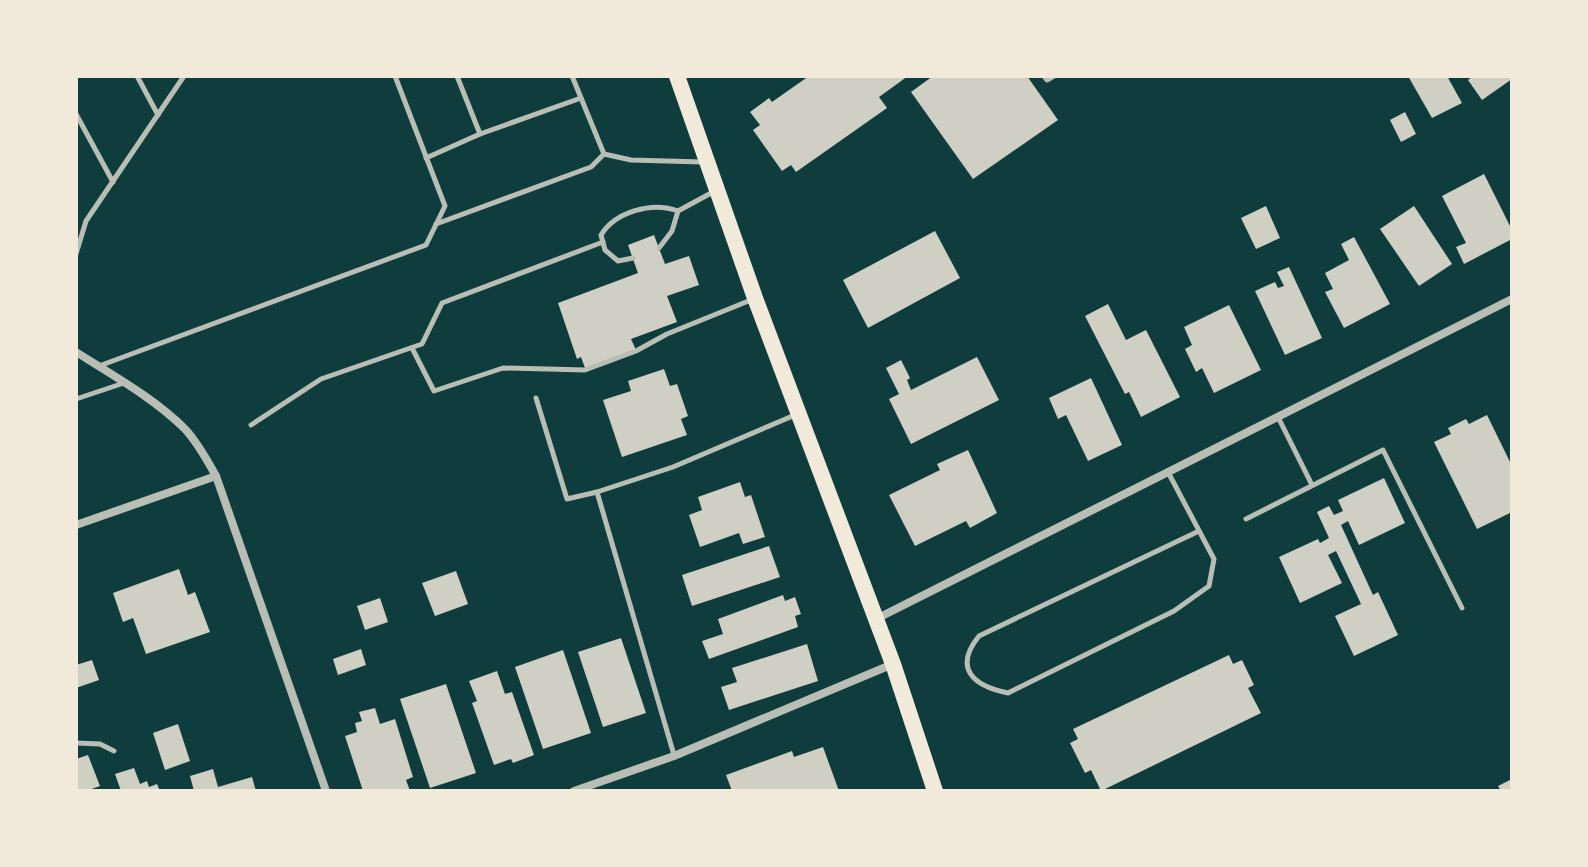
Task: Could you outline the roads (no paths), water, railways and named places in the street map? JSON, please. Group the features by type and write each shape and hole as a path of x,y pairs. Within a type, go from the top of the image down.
{"main road":[{"path":"678,76 755,298 893,664 935,791"}],"street":[{"path":"875,619 1512,299"},
{"path":"76,352 184,428 216,476 326,791"},
{"path":"76,525 216,476"},
{"path":"574,791 674,756 893,664"}],"lane":[{"path":"137,76 158,115"},
{"path":"76,254 86,221 184,76"},
{"path":"98,366 426,245 445,206 395,76"},
{"path":"457,76 480,134"},
{"path":"572,76 604,154"},
{"path":"1044,76 1047,80 1054,76"},
{"path":"426,158 480,134 581,98"},
{"path":"76,114 113,182"},
{"path":"436,224 591,167 604,154"},
{"path":"604,154 631,160 708,162"},
{"path":"659,248 672,231 678,211 717,189"},
{"path":"633,258 618,261 605,250 601,235 608,223 645,208 663,206 678,211"},
{"path":"251,425 321,379 422,344 442,303 603,242"},
{"path":"412,348 434,391 503,368 585,370 755,298"},
{"path":"76,399 124,383"},
{"path":"536,398 567,499 673,467 798,413"},
{"path":"1278,416 1312,485"},
{"path":"1246,519 1383,450 1462,608"},
{"path":"1168,472 1214,559 1209,586 1174,611 1008,693 990,690 969,672 965,661 968,649 979,636 1199,531"},
{"path":"597,492 674,756"},
{"path":"76,743 100,744 114,751"}]}
